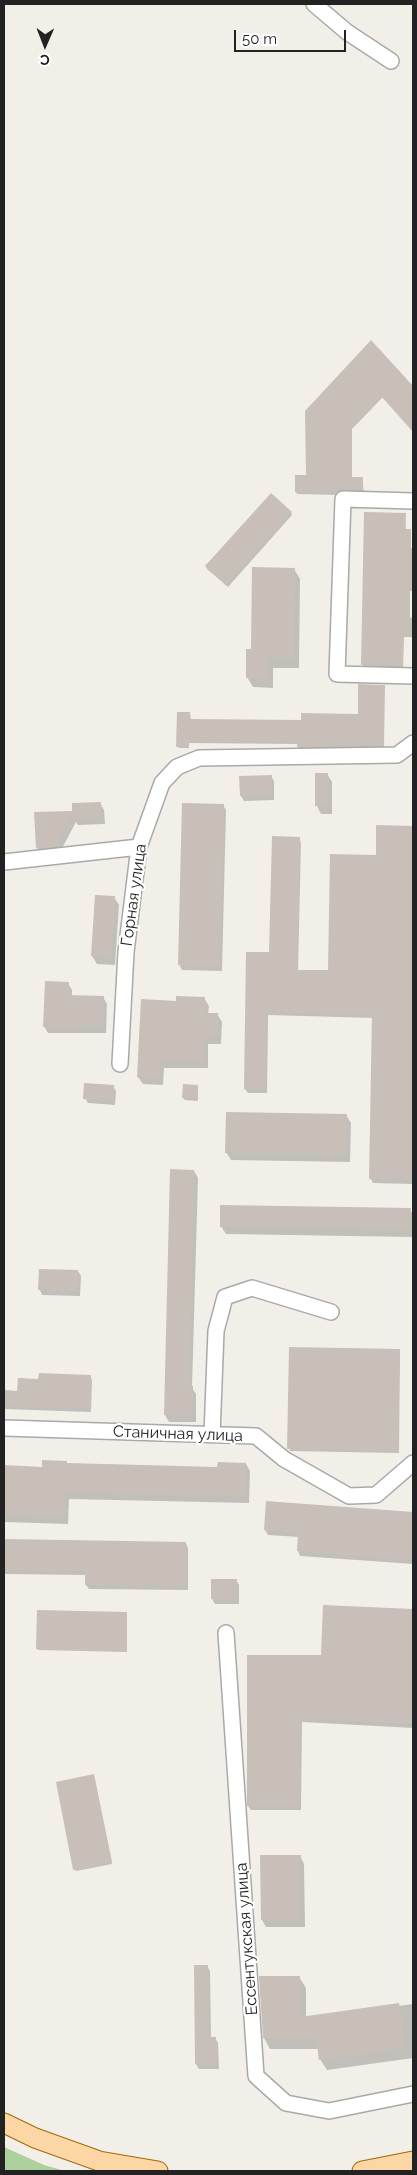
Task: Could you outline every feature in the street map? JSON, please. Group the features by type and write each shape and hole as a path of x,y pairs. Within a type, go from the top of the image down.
{"main road":[{"path":"4,2122 34,2138 99,2161 158,2171"},
{"path":"362,2171 413,2161"}],"street":[{"path":"314,4 347,32 391,61"},
{"path":"413,500 343,498 337,674 413,676"},
{"name":"Горная улица","path":"120,1064 126,952 139,847 162,783 177,767 199,758 396,755 413,744"},
{"path":"4,862 139,847"},
{"path":"212,1435 216,1331 225,1297 252,1288 331,1312"},
{"name":"Станичная улица","path":"4,1428 256,1436 284,1460 349,1496 376,1495 413,1463"},
{"name":"Ессентукская улица","path":"226,1633 256,2076 286,2103 329,2111 413,2094"}],"green space":[{"path":"4,2147 44,2165 65,2171 4,2171"}],"building":[{"path":"371,340 413,386 413,432 381,396 352,427 351,477 363,477 363,490 343,490 336,493 295,492 295,475 306,475 305,411"},
{"path":"271,493 292,512 226,585 205,566"},
{"path":"364,512 406,513 405,529 411,529 410,548 413,548 413,590 410,590 409,617 413,618 413,635 403,635 403,666 361,665"},
{"path":"252,567 295,568 294,659 268,658 268,678 246,678 246,649 251,649"},
{"path":"358,684 385,685 384,746 297,747 297,742 188,741 188,746 176,747 177,712 190,712 190,719 301,720 301,713 358,714"},
{"path":"315,773 328,773 328,806 315,806"},
{"path":"272,775 272,795 240,796 239,776"},
{"path":"101,802 101,818 72,819 72,814 55,847 36,848 34,812 72,811 72,803"},
{"path":"182,803 224,804 220,966 178,965"},
{"path":"376,825 413,826 413,1180 369,1179 372,1014 266,1012 265,1089 244,1089 246,952 269,952 272,836 300,837 297,970 328,970 330,854 376,855"},
{"path":"95,895 115,896 111,958 91,956"},
{"path":"45,981 69,982 68,995 104,996 103,1026 43,1027"},
{"path":"176,996 205,997 205,1013 218,1013 218,1037 204,1037 204,1061 160,1060 159,1078 137,1077 141,999 176,1001"},
{"path":"84,1083 114,1085 113,1101 83,1099"},
{"path":"183,1084 198,1085 198,1099 182,1098"},
{"path":"226,1112 347,1114 346,1155 225,1153"},
{"path":"170,1169 194,1170 189,1386 193,1386 192,1416 164,1415"},
{"path":"220,1205 411,1208 411,1230 220,1227"},
{"path":"39,1269 78,1270 78,1291 38,1290"},
{"path":"289,1347 400,1349 398,1451 287,1449"},
{"path":"39,1373 91,1375 90,1409 4,1406 4,1390 17,1391 18,1378 38,1379"},
{"path":"42,1460 67,1461 67,1463 217,1467 218,1462 246,1463 246,1496 66,1492 65,1518 4,1516 4,1465 42,1467"},
{"path":"266,1501 413,1512 413,1560 297,1551 298,1533 264,1530"},
{"path":"4,1539 186,1542 186,1586 85,1585 85,1571 4,1570"},
{"path":"211,1579 237,1579 236,1599 211,1599"},
{"path":"323,1605 413,1609 413,1724 300,1718 299,1806 247,1806 247,1655 321,1655"},
{"path":"37,1610 127,1612 127,1651 36,1649"},
{"path":"94,1774 112,1862 73,1870 56,1782"},
{"path":"260,1855 301,1855 301,1920 261,1920"},
{"path":"194,1965 208,1965 209,2037 216,2037 217,2064 195,2064"},
{"path":"259,1976 300,1976 300,2017 399,2003 405,2048 319,2060 316,2038 263,2038"}]}
